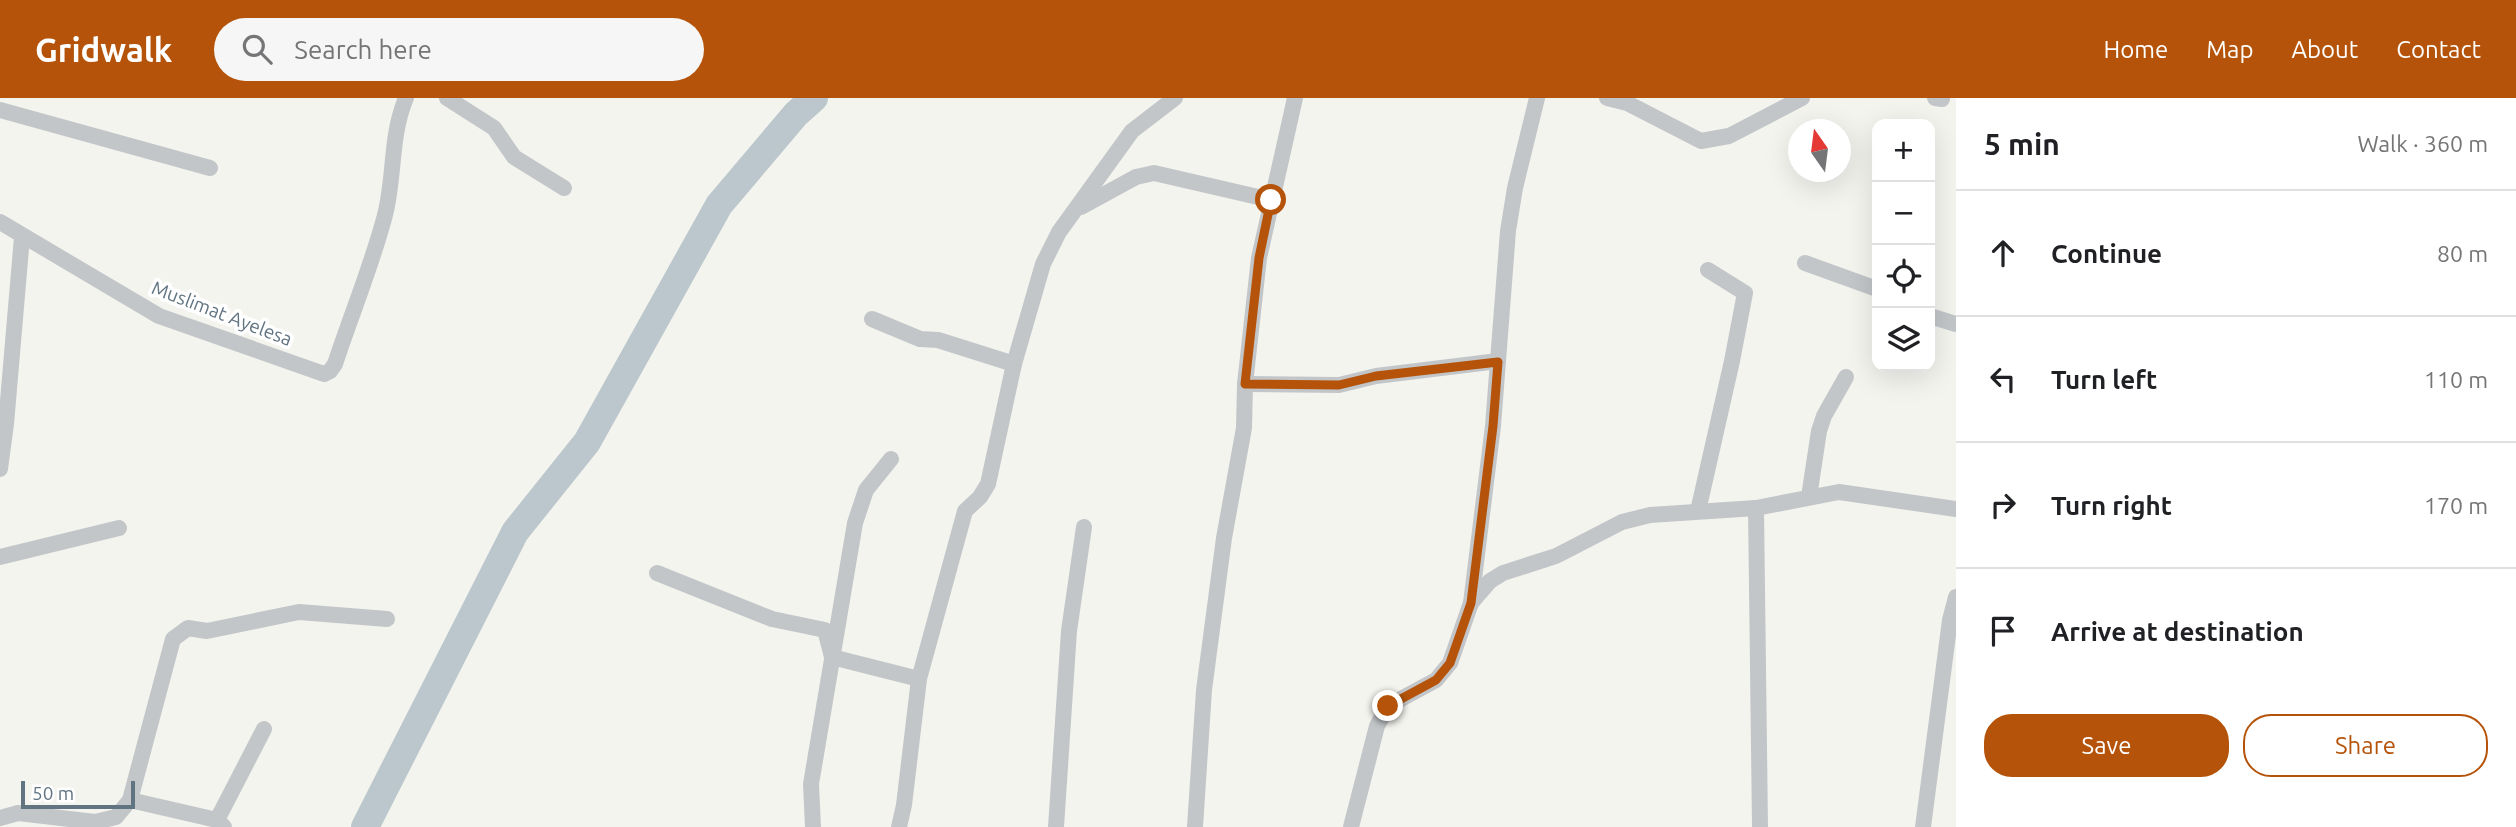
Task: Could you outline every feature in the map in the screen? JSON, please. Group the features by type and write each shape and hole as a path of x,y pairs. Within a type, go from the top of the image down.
{"street":[{"name":"Muslimat Ayelesa","path":"0,222 159,316 324,374 335,364 384,217 390,191 395,130 406,98"},
{"path":"447,98 494,128 514,157 564,188"},
{"path":"899,827 919,679 965,511 980,497 988,484 1014,364 1042,264 1059,232 1132,131 1175,98"},
{"path":"1195,827 1204,690 1224,538 1244,428 1245,384 1259,258 1294,98"},
{"path":"1351,827 1377,726 1388,706 1436,680 1450,663 1471,603 1493,426 1508,231 1515,188 1537,98"},
{"path":"1607,98 1627,103 1701,141 1729,136 1802,98"},
{"path":"0,110 210,168"},
{"path":"1075,209 1136,177 1154,173 1271,200"},
{"path":"0,469 22,237"},
{"path":"1805,263 1872,287"},
{"path":"1698,511 1745,293 1708,270"},
{"path":"1935,318 1956,324"},
{"path":"872,319 906,334 1014,364"},
{"path":"1245,384 1339,385 1376,376 1498,362"},
{"path":"1809,497 1819,431 1824,416 1846,377"},
{"path":"813,827 811,784 855,523 866,490 891,459"},
{"path":"1471,603 1490,581 1503,573 1556,556 1622,522 1650,515 1756,508 1839,492 1956,509"},
{"path":"1756,508 1760,827"},
{"path":"1056,827 1069,631 1084,527"},
{"path":"0,557 119,528"},
{"path":"657,573 772,619 825,630 832,657"},
{"path":"1923,827 1956,597"},
{"path":"0,818 18,813 95,822 116,817 130,800 173,639 188,628 208,631 299,612 387,620"},
{"path":"832,657 919,679"},
{"path":"1939,703 1956,705"},
{"path":"130,800 220,823 264,729"}],"waterway":[{"path":"365,827 515,532 587,442 719,205 796,114 814,98"}],"route":[{"path":"1271,200 1259,258 1245,384 1339,385 1376,376 1498,362 1493,426 1471,603 1450,663 1436,680 1388,706"}]}
